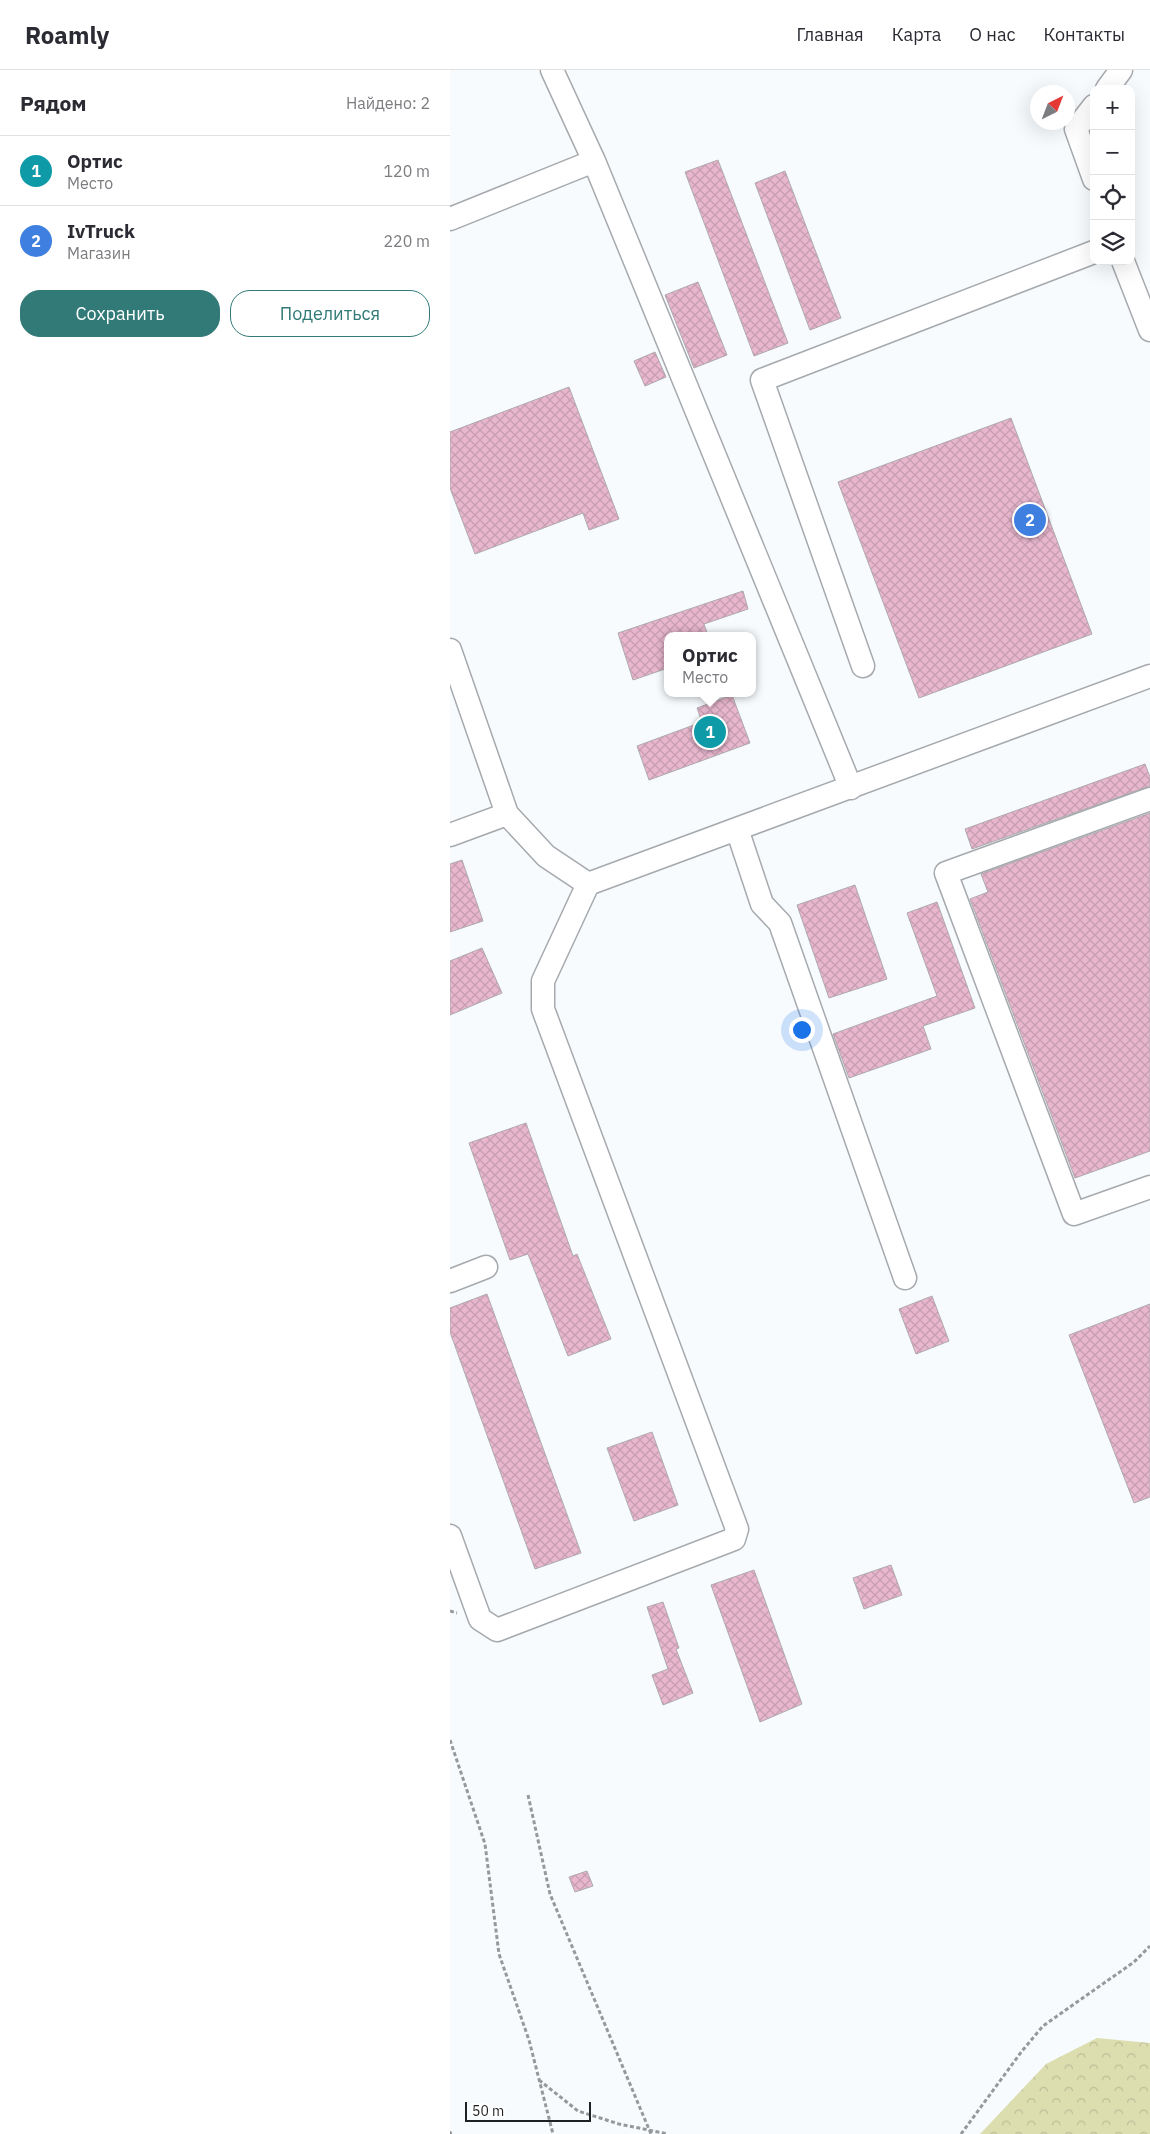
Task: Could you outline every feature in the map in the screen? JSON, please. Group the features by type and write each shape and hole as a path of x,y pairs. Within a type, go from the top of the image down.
{"street":[{"path":"552,70 594,161 851,788"},
{"path":"1110,85 1121,70"},
{"path":"1090,111 1076,129 1093,175"},
{"path":"450,219 594,161"},
{"path":"863,666 762,380 1090,254"},
{"path":"1125,265 1150,330"},
{"path":"450,650 507,814 546,856 588,884"},
{"path":"450,1536 480,1619 497,1630 734,1539 737,1529 543,1009 543,981 588,884 1150,676"},
{"path":"1150,799 946,873 1074,1214 1150,1187"},
{"path":"450,835 507,814"},
{"path":"737,829 762,904 780,923 905,1278"},
{"path":"450,1281 486,1267"}],"path":[{"path":"450,1740 485,1844 499,1954 529,2040 553,2134"},
{"path":"528,1795 550,1894 650,2132"},
{"path":"960,2134 1043,2026 1134,1962 1150,1946"},
{"path":"539,2079 578,2111 650,2132 668,2134"}],"green space":[{"path":"1097,2038 1150,2043 1150,2134 980,2134 1046,2064"}],"building":[{"path":"718,160 788,343 754,356 685,172"},
{"path":"785,171 841,318 810,330 755,183"},
{"path":"698,282 727,355 694,368 665,295"},
{"path":"655,352 666,377 645,386 634,361"},
{"path":"569,387 619,519 589,530 583,513 475,554 450,488 450,432"},
{"path":"1011,418 1092,634 919,698 838,482"},
{"path":"743,591 748,609 704,624 707,632 664,632 664,669 633,680 618,633"},
{"path":"727,697 733,697 750,743 649,780 637,746 702,722 697,708"},
{"path":"1145,764 1150,777 1150,786 972,849 965,829"},
{"path":"1150,813 1150,1151 1075,1178 970,899 988,892 981,874"},
{"path":"462,860 483,921 450,932 450,864"},
{"path":"855,885 887,979 829,998 797,905"},
{"path":"937,902 975,1008 923,1026 931,1049 849,1078 833,1034 937,996 907,913"},
{"path":"482,948 502,993 450,1015 450,961"},
{"path":"526,1123 573,1256 577,1254 611,1339 568,1356 528,1254 510,1260 469,1143"},
{"path":"487,1294 581,1553 535,1569 450,1332 450,1308"},
{"path":"932,1296 949,1341 916,1354 899,1309"},
{"path":"1150,1304 1150,1497 1134,1503 1069,1335"},
{"path":"652,1432 678,1505 634,1521 607,1448"},
{"path":"891,1565 902,1595 864,1609 853,1578"},
{"path":"754,1570 802,1704 760,1722 711,1585"},
{"path":"663,1602 679,1648 676,1649 693,1693 663,1705 652,1675 668,1669 647,1607"},
{"path":"587,1871 593,1886 575,1892 569,1877"}],"place":[{"name":"IvTruck","path":"1030,520"},
{"name":"Ортис","path":"710,732"}]}
